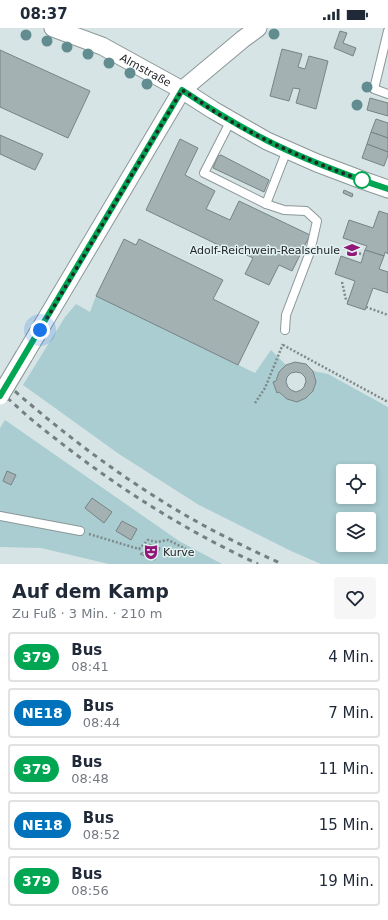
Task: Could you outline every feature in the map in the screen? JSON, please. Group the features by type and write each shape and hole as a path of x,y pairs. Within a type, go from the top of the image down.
{"street":[{"name":"Almstraße","path":"53,28 102,46 182,90 213,110 287,150 317,163 388,189"},
{"path":"0,396 182,90 258,28"}],"lane":[{"path":"388,31 374,89 388,94"},
{"path":"227,128 204,173 266,204 284,210 306,212 317,221 310,252 286,315 285,330"},
{"path":"266,204 287,150"},
{"path":"0,516 80,531"}],"path":[{"path":"344,248 364,255"},
{"path":"342,282 346,300 348,301"},
{"path":"366,307 388,315"},
{"path":"255,403 265,388 283,345 285,330"},
{"path":"283,345 388,402"},
{"path":"80,531 139,549 148,540 157,542 168,540 190,551"}],"shaded area":[{"path":"96,296 255,373 271,350 286,365 279,372 276,381 273,382 277,393 279,392 285,398 291,400 301,400 310,395 315,386 313,371 328,374 388,407 388,564 321,564 291,551 199,505 119,454 23,385 65,317 76,304 90,312"},
{"path":"5,420 179,541 222,564 109,564 41,548 0,547 0,428"}],"building":[{"path":"340,31 347,33 343,43 356,48 353,56 334,48"},
{"path":"282,49 302,54 298,67 305,69 309,56 328,61 316,109 296,103 300,89 293,88 289,101 270,96"},
{"path":"0,50 90,91 68,138 0,107"},
{"path":"370,98 388,103 388,116 367,110"},
{"path":"376,119 388,123 388,138 371,132"},
{"path":"371,132 388,138 388,152 367,144"},
{"path":"0,135 43,154 35,170 0,154"},
{"path":"180,139 198,148 185,175 215,191 206,209 230,220 239,201 310,235 292,271 279,265 269,285 245,274 253,258 232,248 231,251 146,210"},
{"path":"367,144 388,152 384,166 362,158"},
{"path":"221,155 269,180 264,192 213,168 218,156"},
{"path":"344,190 353,194 352,197 343,193"},
{"path":"379,211 388,214 388,254 385,252 384,256 365,250 367,246 343,238 349,220 373,228"},
{"path":"124,239 136,245 139,239 223,280 213,299 259,322 238,365 96,296"},
{"path":"365,250 384,256 379,269 388,272 388,293 373,288 365,310 347,304 355,281 335,274 341,256 361,263"},
{"path":"295,362 306,364 313,371 316,382 313,391 306,398 297,402 287,399 279,392 277,393 273,382 276,381 279,372 286,365","holes":["291,373 301,373 305,377 306,381 304,387 296,392 291,390 286,382 287,377"]},
{"path":"7,471 16,475 11,485 3,481"},
{"path":"92,498 112,512 104,523 85,508"},
{"path":"122,521 137,529 131,540 116,531"},
{"name":"Kurve","path":"149,544 160,548 155,560 140,554 147,550"}],"railway":[{"path":"0,378 74,440 134,483 200,524 282,564"},
{"path":"0,391 27,416 80,457 153,508 231,551 258,564"}],"bus line":[{"name":"379","path":"0,396 182,90 213,110 267,140 317,163 388,189"}],"place":[{"name":"Adolf-Reichwein-Realschule","path":"352,250"},
{"name":"Kurve","path":"151,552"}],"route":[{"path":"40,330 182,90 213,110 267,140 317,163 362,180"}]}
